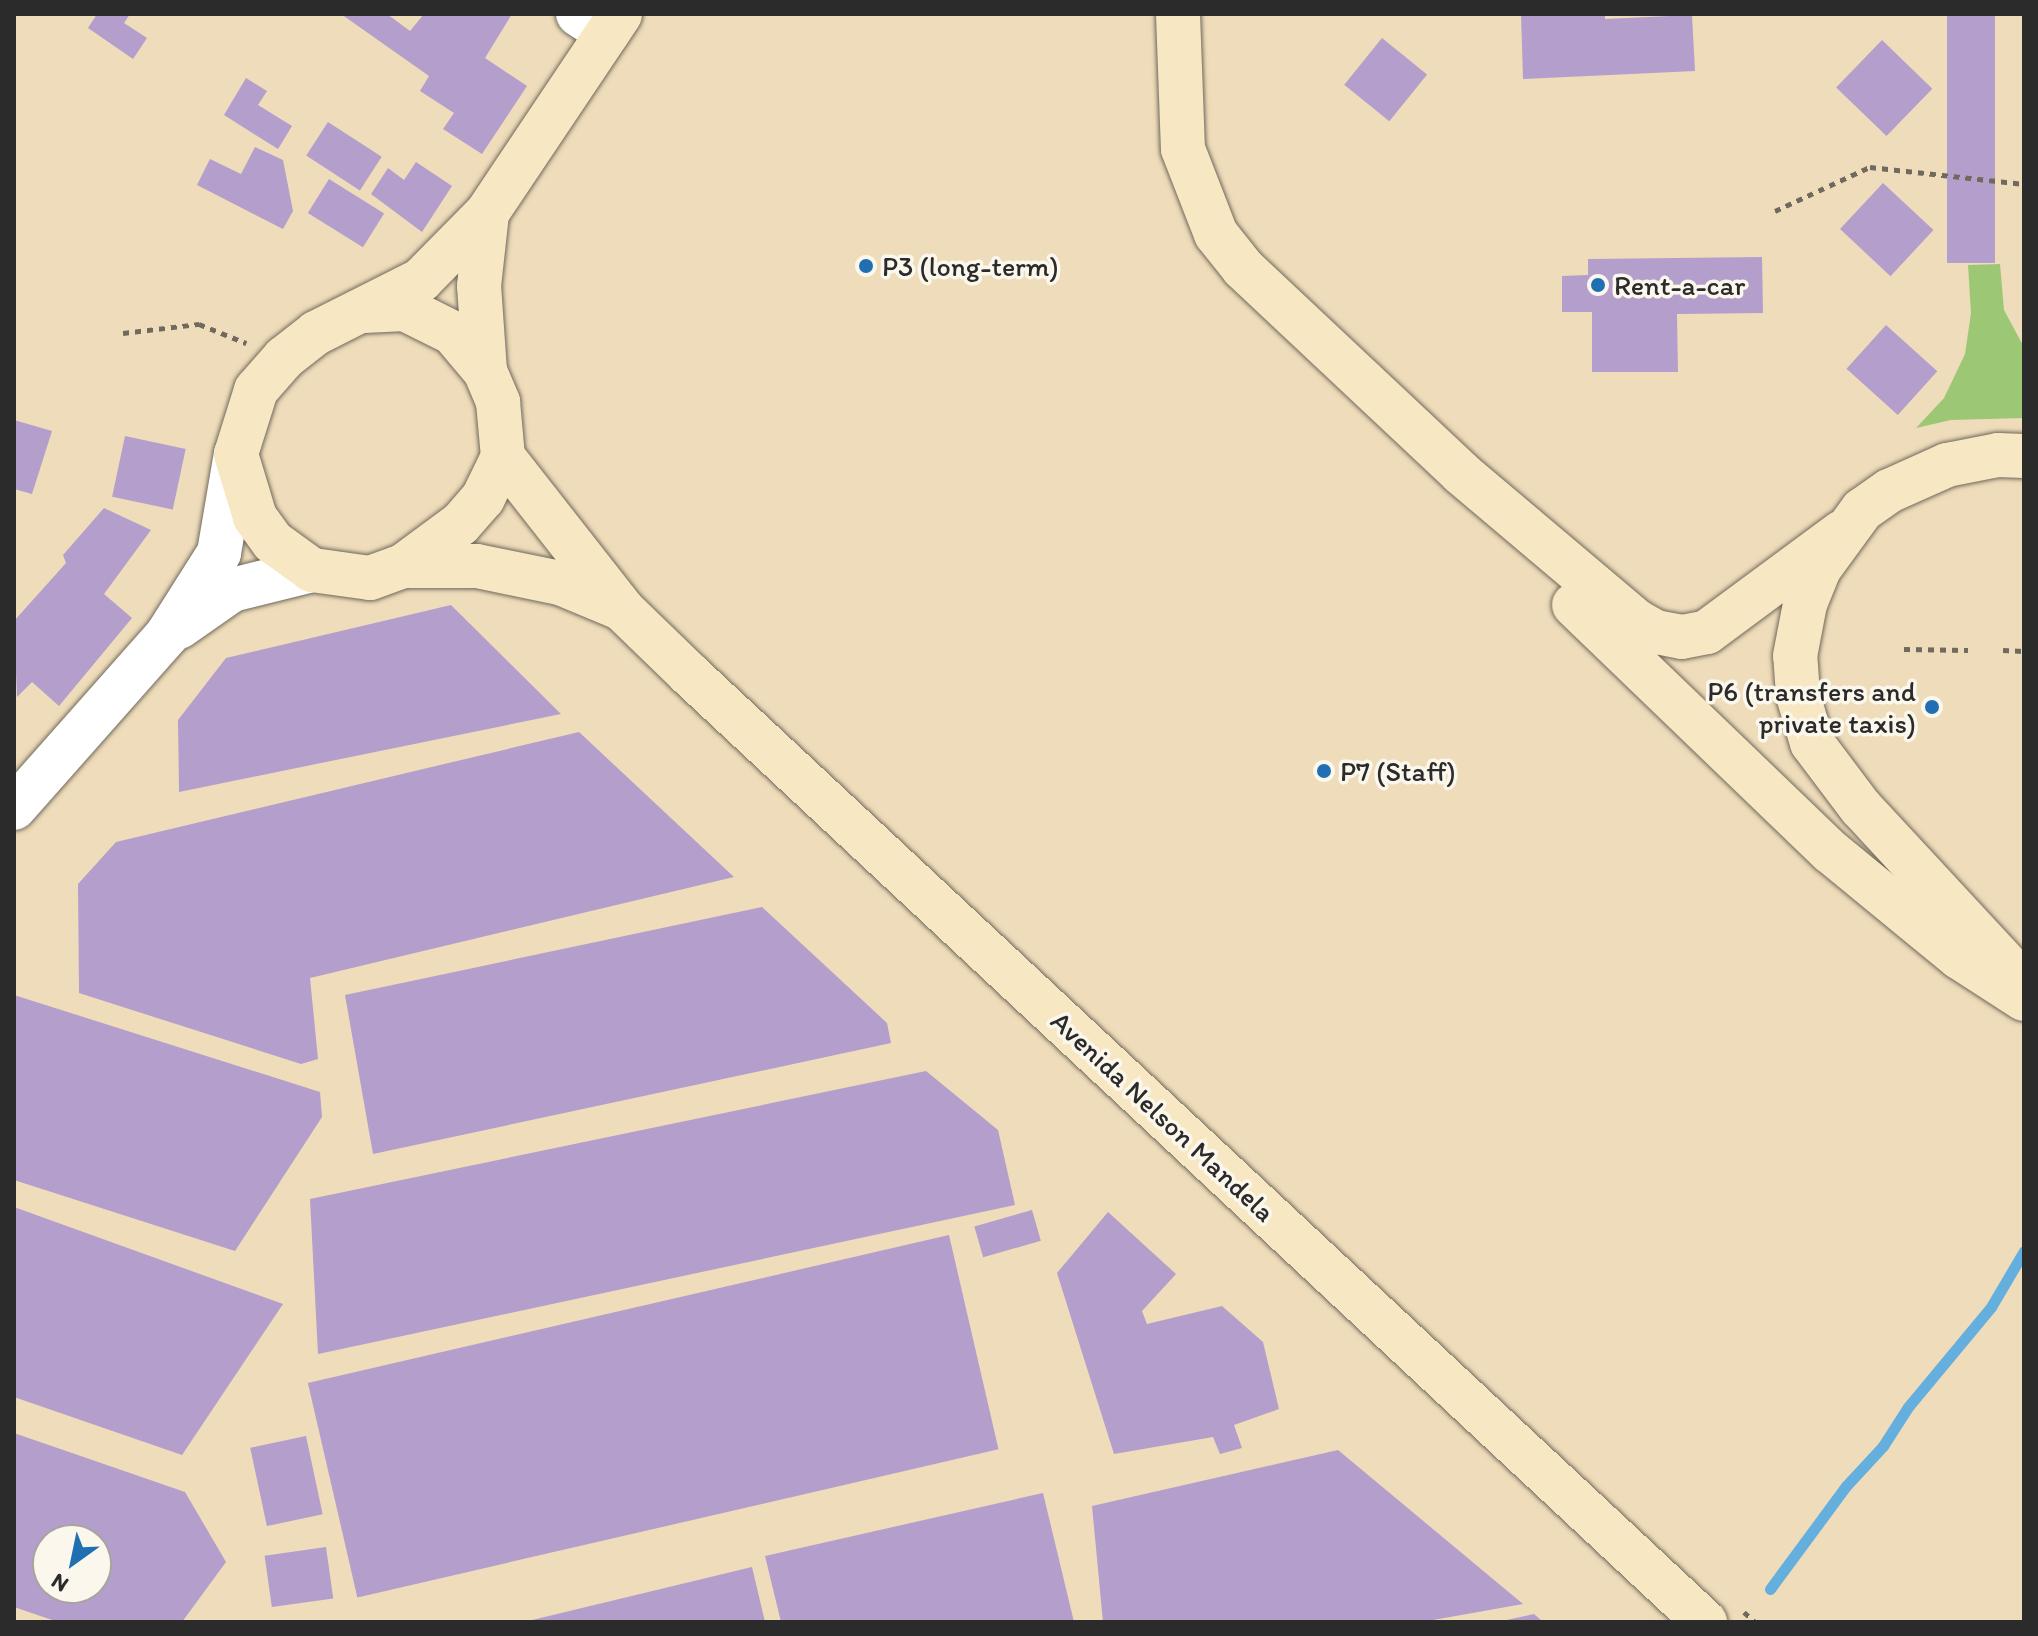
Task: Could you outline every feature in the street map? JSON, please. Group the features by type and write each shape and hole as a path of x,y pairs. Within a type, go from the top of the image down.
{"street":[{"path":"1178,14 1183,149 1216,234 1243,268 1461,473 1636,621 1656,632 1682,637 1707,632 1735,615 1777,575 1841,533 1889,491 1947,465 1998,455 2024,456"},
{"path":"14,808 167,635 219,553 236,454 256,390 284,358 316,333 421,280 487,213 602,20"},
{"path":"485,371 479,286 487,213"},
{"path":"167,635 232,590 312,570 370,578 403,566 460,524 483,498 503,457 498,402 485,371 453,333 405,309 364,311"},
{"path":"236,454 255,517 273,542 312,570"},
{"path":"503,457 622,609"},
{"path":"1461,473 1554,586 1831,852 1959,957 2024,999"},
{"path":"1841,533 1805,604 1795,656 1798,695 1812,743 1861,808 2024,983"},
{"path":"403,566 477,566 560,583 622,609"},
{"name":"Avenida Nelson Mandela","path":"622,609 1721,1613"}],"path":[{"path":"1775,211 1870,167 2024,184"},
{"path":"123,333 199,324 284,358"},
{"path":"1904,649 1968,650"},
{"path":"2003,650 2024,651"},
{"path":"1721,1613 1755,1622"}],"green space":[{"path":"2000,264 2004,310 2024,347 2024,418 1951,420 1916,428 1944,398 1965,354 1971,313 1968,265"}],"building":[{"path":"97,14 130,14 124,23 147,38 133,59 88,28"},
{"path":"341,14 387,14 410,31 424,14 512,14 485,58 527,86 482,154 443,129 454,113 420,91 429,76"},
{"path":"1521,14 1605,14 1605,19 1692,15 1695,71 1523,79"},
{"path":"1947,14 1995,14 1995,263 1947,263"},
{"path":"1382,38 1427,75 1389,121 1344,85"},
{"path":"1882,40 1932,89 1887,136 1836,87"},
{"path":"246,78 267,91 258,105 292,126 278,149 224,115"},
{"path":"328,122 382,157 360,190 306,156"},
{"path":"255,147 283,160 293,211 283,229 197,185 210,159 241,174"},
{"path":"416,162 452,186 422,232 371,194 388,168 404,180"},
{"path":"329,179 384,213 363,247 308,213"},
{"path":"1883,183 1933,230 1890,276 1840,229"},
{"path":"1762,257 1763,313 1677,314 1678,372 1592,372 1592,312 1562,312 1562,276 1588,275 1588,259"},
{"path":"1886,325 1937,371 1898,415 1847,369"},
{"path":"14,420 52,431 32,494 14,489"},
{"path":"125,436 186,449 173,510 112,497"},
{"path":"104,508 151,530 104,594 132,618 59,706 32,682 17,697 14,621 66,563 63,555"},
{"path":"451,605 561,714 179,792 178,720 226,658"},
{"path":"579,732 734,877 310,978 318,1059 301,1064 79,993 78,884 116,842"},
{"path":"762,907 887,1023 891,1043 373,1154 345,995"},
{"path":"14,995 320,1092 322,1117 235,1251 14,1180"},
{"path":"926,1071 998,1130 1015,1205 318,1354 310,1199"},
{"path":"14,1207 283,1304 182,1455 14,1397"},
{"path":"1032,1210 1041,1241 983,1257 974,1227"},
{"path":"1108,1212 1176,1274 1142,1311 1147,1324 1222,1306 1263,1342 1279,1409 1234,1425 1242,1448 1220,1454 1213,1437 1114,1454 1057,1273"},
{"path":"949,1235 998,1449 357,1597 308,1383"},
{"path":"14,1433 185,1492 226,1562 182,1622 58,1622 14,1607"},
{"path":"306,1436 323,1514 267,1526 250,1448"},
{"path":"1338,1450 1523,1604 1422,1622 1103,1622 1092,1506"},
{"path":"1043,1493 1074,1622 781,1622 765,1556"},
{"path":"326,1547 333,1598 272,1607 265,1556"},
{"path":"752,1567 765,1622 528,1622 528,1621"},
{"path":"1534,1614 1543,1622 1502,1622 1502,1621"}],"waterway":[{"path":"1770,1589 1846,1486 1883,1446 1908,1407 1991,1307 2024,1251"}],"place":[{"name":"P3 (long-term)","path":"866,266"},
{"name":"Rent-a-car","path":"1598,285"},
{"name":"P6 (transfers and private taxis)","path":"1932,707"},
{"name":"P7 (Staff)","path":"1324,771"}]}
